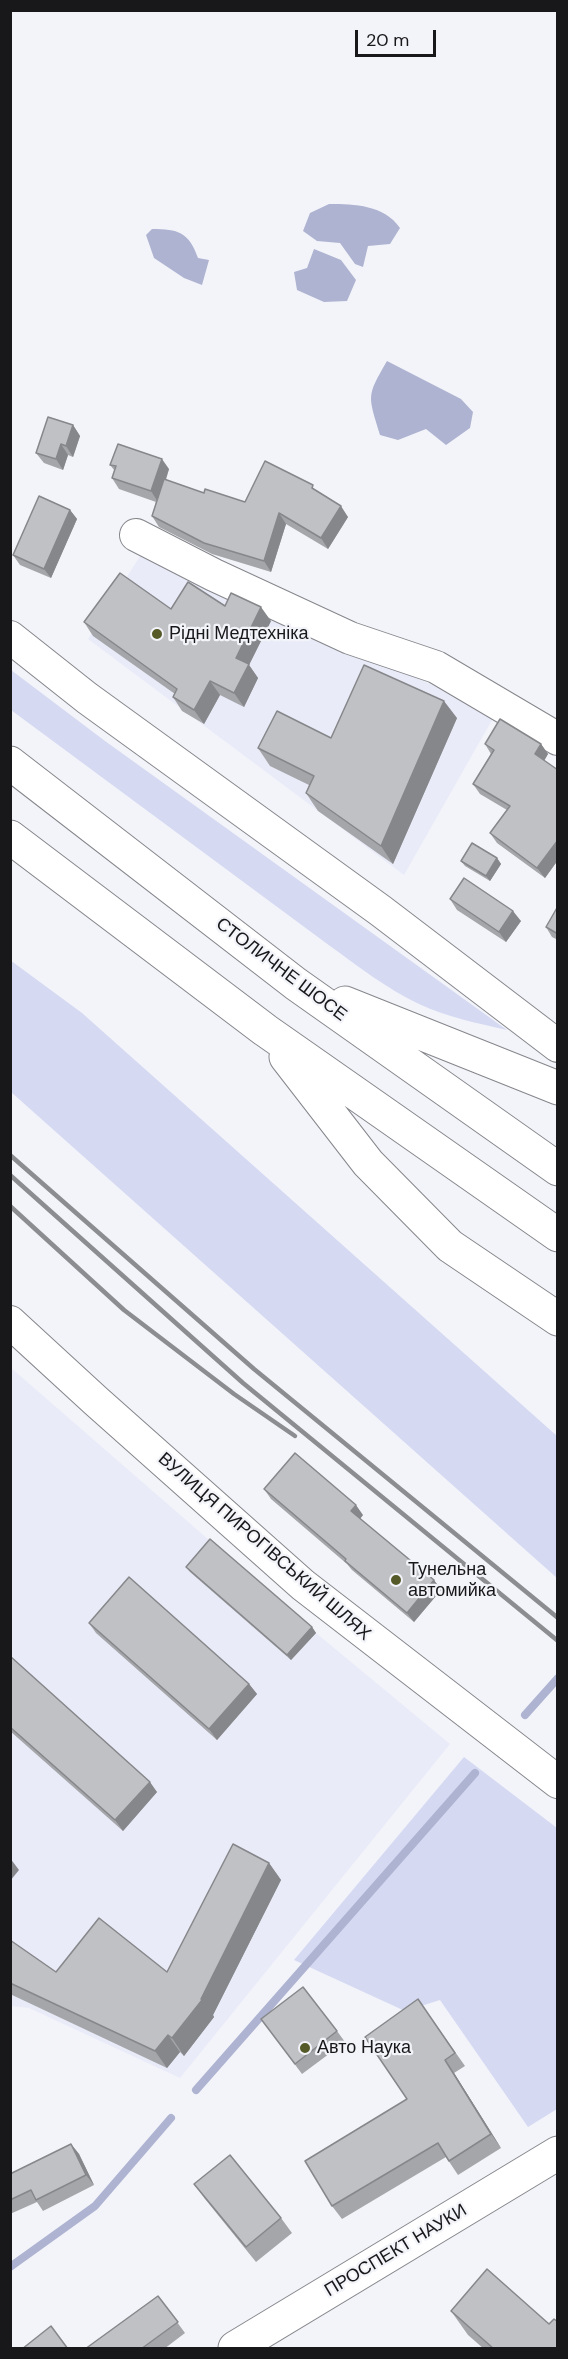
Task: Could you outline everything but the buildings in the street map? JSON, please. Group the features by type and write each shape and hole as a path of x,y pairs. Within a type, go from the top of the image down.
{"main road":[{"name":"СТОЛИЧНЕ ШОСЕ","path":"10,762 296,984 558,1170"},
{"path":"10,837 265,1030 558,1235"},
{"path":"296,984 558,1088"},
{"path":"265,1030 368,1163 450,1246 558,1319"},
{"name":"ПРОСПЕКТ НАУКИ","path":"235,2349 558,2153"}],"street":[{"path":"136,536 350,638 436,667 558,739"},
{"path":"10,637 87,698 381,911 558,1047"},
{"name":"ВУЛИЦЯ ПИРОГІВСЬКИЙ ШЛЯХ","path":"10,1322 303,1585 558,1782"}],"shaded area":[{"path":"329,204 368,207 377,210 393,220 400,228 390,244 368,246 363,267 355,264 340,243 317,241 303,231 310,213"},
{"path":"152,229 176,231 191,243 198,258 209,260 202,285 184,278 154,258 146,235"},
{"path":"314,249 341,260 356,280 347,301 324,302 297,290 294,272 307,268"},
{"path":"387,361 461,399 473,412 470,428 446,445 426,429 398,440 380,435 371,396 375,382"},
{"path":"147,545 280,618 496,713 404,875 88,639"},
{"path":"11,670 105,741 507,1030 429,1009 384,984 330,946 11,710"},
{"path":"10,960 82,1013 557,1436 557,1578 11,1092"},
{"path":"10,1367 316,1633 450,1744 180,2078 29,2008 11,2006"},
{"path":"464,1757 557,1828 557,2109 528,2127 440,2000 405,2011 294,1960"}],"waterway":[{"path":"525,1715 558,1678"},
{"path":"196,2090 475,1773"},
{"path":"10,2267 95,2206 171,2118"}],"railway":[{"path":"10,1155 254,1369 558,1618"},
{"path":"10,1175 243,1383 558,1641"},
{"path":"10,1206 124,1310 234,1394 295,1436"}],"place":[{"name":"Рідні Медтехніка","path":"157,634"},
{"name":"Тунельна автомийка","path":"396,1580"},
{"name":"Авто Наука","path":"305,2048"}]}
